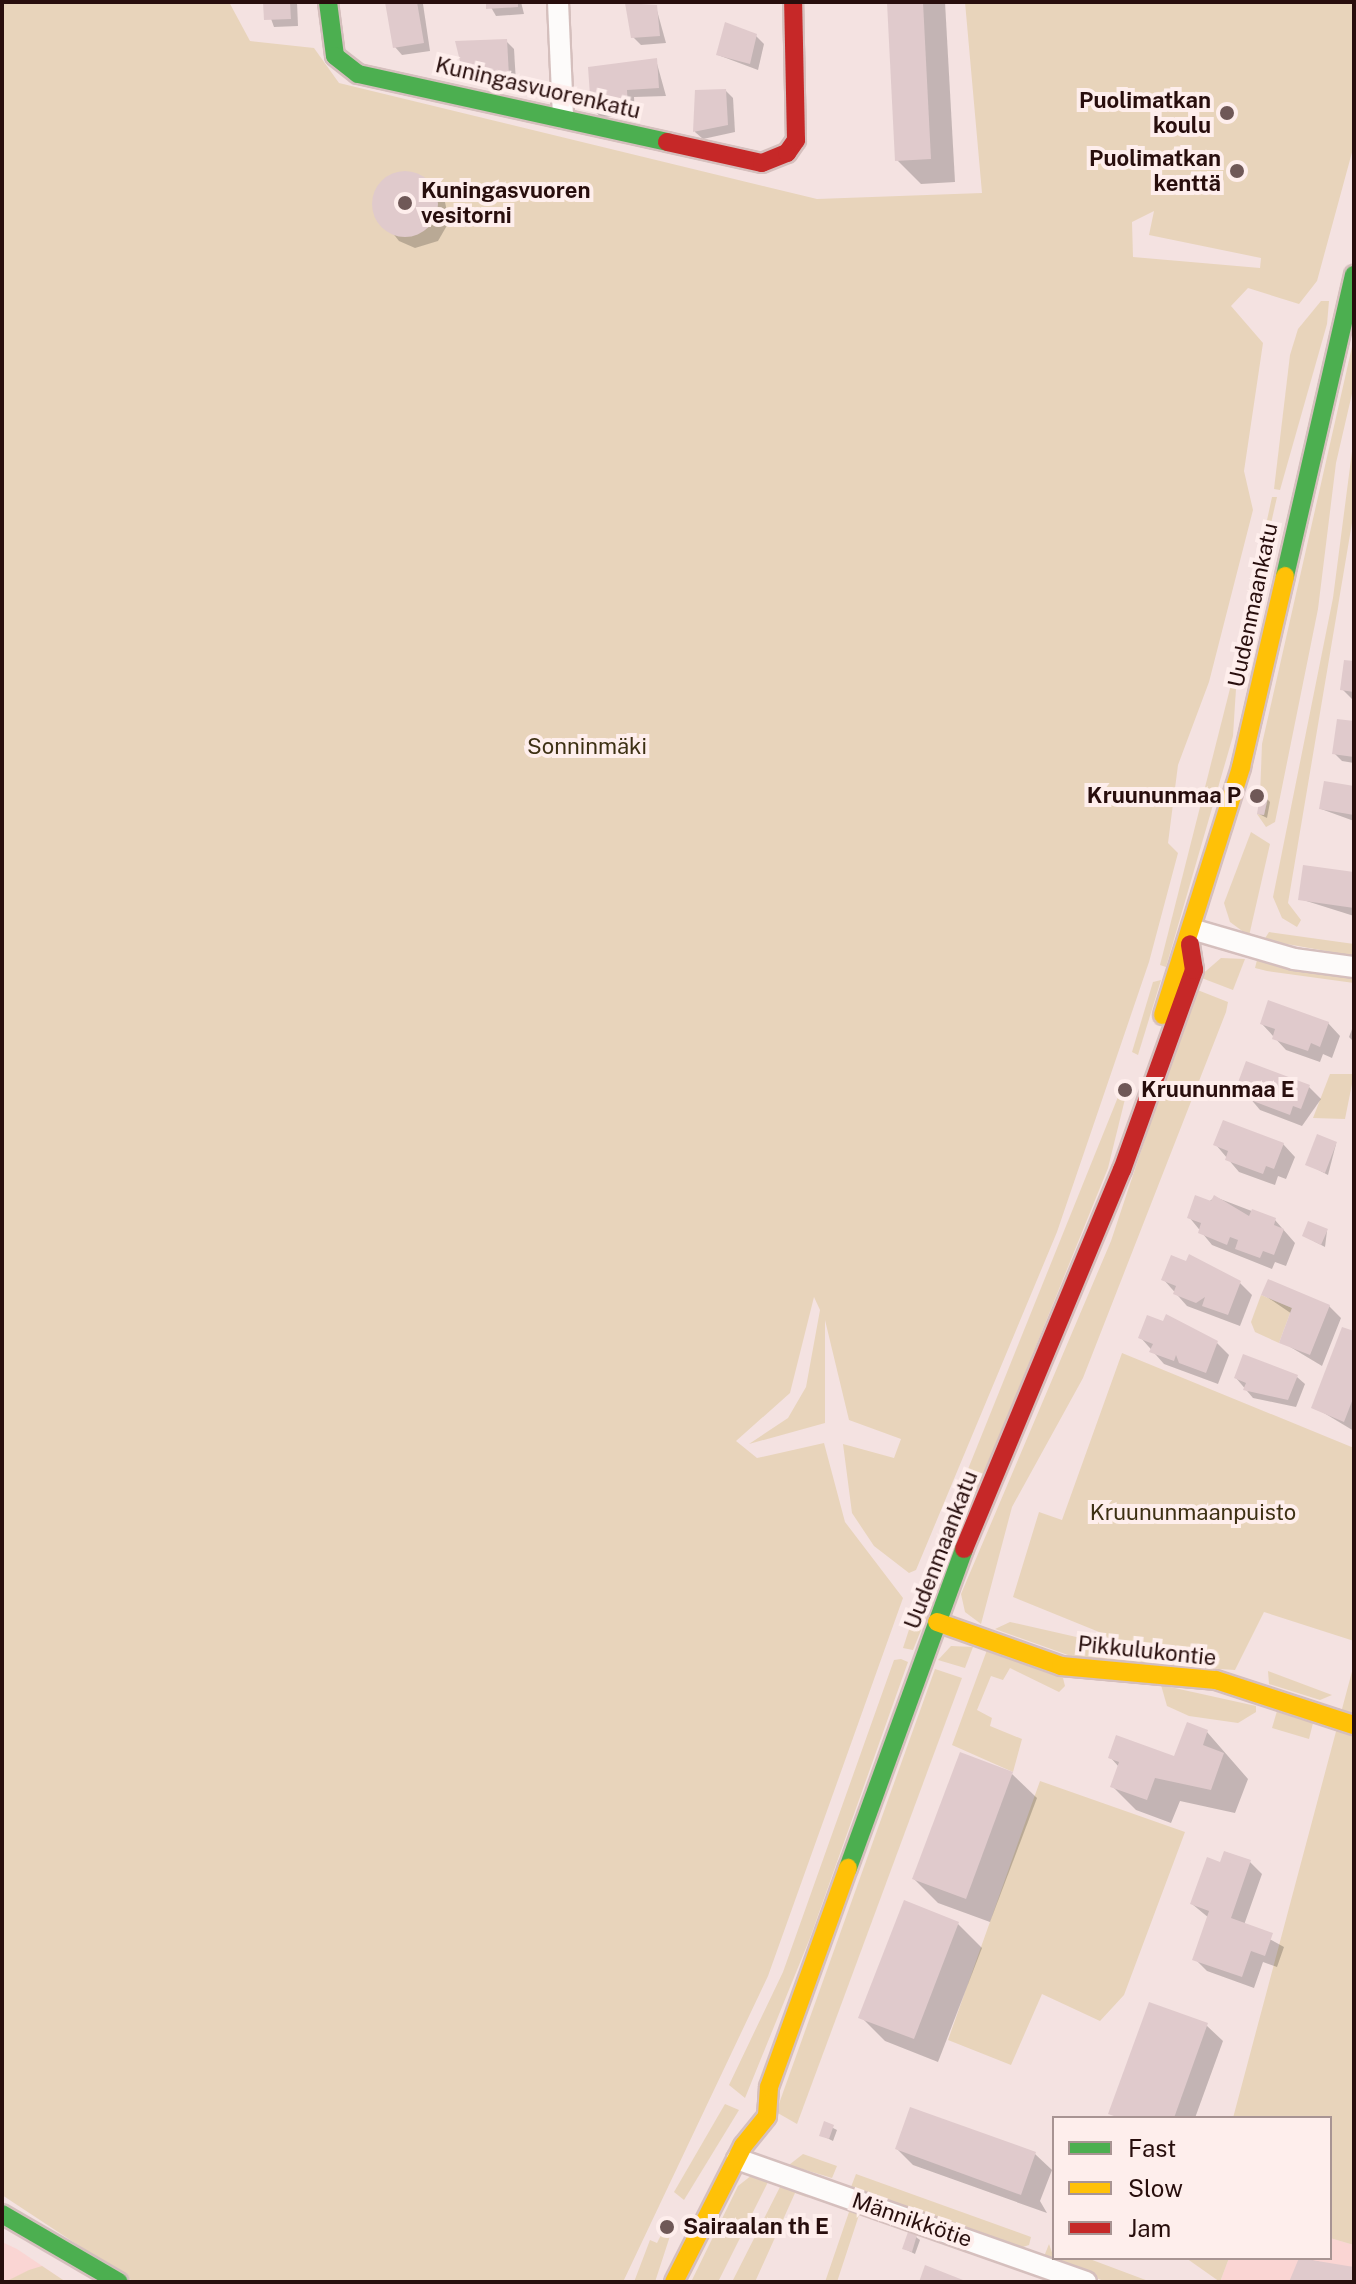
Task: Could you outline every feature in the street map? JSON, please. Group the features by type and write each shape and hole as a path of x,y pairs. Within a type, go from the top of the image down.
{"main road":[{"name":"Kuningasvuorenkatu","path":"328,2 335,56 358,74 762,163 787,153 799,122 793,2"},
{"name":"Uudenmaankatu","path":"674,2282 740,2152 748,2108 769,2087 937,1622 1122,1170 1166,1033 1170,975 1193,937 1241,767 1353,286"},
{"name":"Pikkulukontie","path":"937,1622 1061,1666 1216,1680 1354,1725"},
{"path":"2,2214 119,2282"}],"street":[{"path":"558,2 563,118"},
{"path":"1193,937 1294,959 1354,967"},
{"name":"Männikkötie","path":"740,2152 1086,2282"}],"shaded area":[{"path":"1332,2239 1354,2245 1354,2282 1220,2282 1228,2260 1332,2260"},
{"path":"2,2242 17,2249 66,2282 2,2282"}],"green space":[{"name":"Sonninmäki","path":"2,2 229,2 250,41 314,48 339,83 817,199 982,193 965,2 1354,2 1354,145 1317,281 1299,304 1248,288 1231,306 1263,343 1244,471 1253,510 1209,682 1178,765 1168,843 1178,853 1149,962 1057,1232 916,1570 909,1573 874,1546 852,1513 843,1444 894,1458 901,1439 849,1420 825,1320 825,1423 749,1444 788,1418 806,1387 820,1310 814,1297 790,1393 736,1441 757,1458 824,1443 845,1522 903,1598 768,1976 623,2282 134,2282 2,2195","holes":["1154,211 1149,235 1261,258 1260,268 1133,257 1132,222"]},
{"path":"1321,301 1329,301 1327,324 1280,490 1274,489 1290,355 1298,329"},
{"path":"1354,338 1354,385 1336,463 1318,609 1275,822 1266,827 1257,814 1264,815 1268,798 1260,796 1262,744"},
{"path":"1354,436 1354,511 1288,903 1301,920 1297,927 1282,918 1273,897 1333,598"},
{"path":"1272,497 1277,497 1242,651 1239,650"},
{"path":"1238,657 1233,736 1166,967 1160,965"},
{"path":"1251,832 1270,844 1249,936 1230,922 1224,903"},
{"path":"1269,932 1354,944 1354,956 1264,940"},
{"path":"1221,958 1245,959 1233,990 1199,977"},
{"path":"1257,960 1354,977 1354,983 1267,971 1255,968"},
{"path":"1161,980 1138,1055 1132,1052 1153,982"},
{"path":"1195,989 1228,1002 1226,1012 1083,1378 1012,1507 981,1624 965,1612 961,1594 1111,1241"},
{"path":"1330,1074 1354,1074 1345,1119 1313,1118"},
{"path":"1118,1097 1125,1099 1108,1168 913,1650 903,1648 933,1556"},
{"path":"1261,1295 1292,1308 1279,1343 1255,1332 1251,1322"},
{"name":"Kruununmaanpuisto","path":"1122,1353 1354,1448 1354,1641 1264,1612 1235,1670 1082,1660 995,1629 1010,1622 1116,1646 1104,1634 1013,1597 1039,1512 1062,1520"},
{"path":"951,1646 973,1647 965,1668 938,1660"},
{"path":"987,1650 1063,1678 1065,1686 1059,1692 1010,1668 1003,1680 991,1676 977,1710 992,1718 990,1726 1022,1739 1013,1772 952,1745"},
{"path":"894,1660 908,1662 810,1938 745,2098 729,2085 783,1972"},
{"path":"1354,1664 1354,2245 1332,2239 1332,2116 1234,2116"},
{"path":"935,1669 962,1678 797,2124 776,2112"},
{"path":"1268,1671 1332,1695 1320,1700 1269,1684"},
{"path":"1161,1685 1256,1706 1256,1712 1238,1723 1189,1716 1167,1706"},
{"path":"1277,1711 1313,1723 1309,1739 1272,1728"},
{"path":"1040,1781 1185,1832 1124,1995 1100,2021 1042,1994 1011,2065 948,2040"},
{"path":"725,2104 739,2110 684,2200 674,2192"},
{"path":"803,2154 837,2166 832,2178 789,2165"},
{"path":"856,2174 1031,2237 1029,2245 1020,2248 851,2187"},
{"path":"752,2175 770,2178 718,2282 691,2282 738,2186"},
{"path":"782,2183 809,2198 795,2193 755,2282 732,2282"},
{"path":"832,2202 874,2214 859,2215 837,2282 825,2282 849,2212"},
{"path":"662,2233 670,2236 655,2282 634,2282 650,2240 657,2243"},
{"path":"1049,2244 1052,2260 1092,2260 1151,2282 1107,2282 1043,2259"},
{"path":"1189,2260 1228,2260 1220,2282"},
{"path":"42,2266 66,2282 5,2282 29,2270"}],"building":[{"path":"263,2 290,2 291,19 264,20"},
{"path":"385,2 417,2 424,43 393,48"},
{"path":"486,2 518,2 518,7 486,9"},
{"path":"887,2 923,2 931,159 895,161"},
{"path":"625,3 657,5 660,36 631,38"},
{"path":"725,22 757,34 750,64 716,55"},
{"path":"507,39 509,76 464,77 455,41"},
{"path":"657,58 659,88 627,90 628,108 591,110 588,67"},
{"path":"726,89 728,125 693,132 695,90"},
{"name":"Kuningasvuoren vesitorni","path":"405,171 428,181 438,204 428,227 405,237 382,227 372,204 382,181"},
{"path":"1344,660 1354,661 1354,692 1340,690"},
{"path":"1337,719 1354,721 1354,757 1332,754"},
{"path":"1324,781 1354,786 1354,815 1319,809"},
{"path":"1260,796 1268,797 1264,815 1257,814"},
{"path":"1303,865 1354,872 1354,908 1298,900"},
{"path":"1268,1000 1329,1022 1320,1047 1311,1043 1308,1051 1272,1039 1275,1029 1260,1024"},
{"path":"1246,1061 1310,1085 1301,1109 1293,1106 1290,1115 1245,1098 1248,1089 1237,1085"},
{"path":"1223,1120 1284,1143 1274,1169 1266,1166 1263,1174 1225,1160 1228,1151 1213,1145"},
{"path":"1317,1134 1337,1142 1325,1173 1305,1165"},
{"path":"1195,1195 1211,1201 1214,1195 1249,1216 1252,1209 1276,1218 1274,1225 1284,1229 1274,1255 1263,1251 1260,1258 1235,1249 1238,1240 1230,1237 1227,1245 1198,1233 1201,1223 1187,1218"},
{"path":"1308,1221 1328,1229 1321,1245 1302,1236"},
{"path":"1189,1254 1241,1281 1228,1315 1202,1306 1205,1297 1196,1303 1173,1294 1176,1286 1161,1280 1171,1255 1186,1261"},
{"path":"1268,1279 1330,1305 1310,1355 1279,1343 1292,1308 1261,1295"},
{"path":"1166,1314 1218,1341 1206,1373 1179,1363 1176,1355 1174,1361 1149,1352 1153,1344 1138,1338 1147,1315 1163,1321"},
{"path":"1342,1327 1354,1331 1354,1396 1344,1422 1311,1408"},
{"path":"1243,1354 1298,1375 1288,1400 1243,1390 1246,1383 1234,1378"},
{"path":"1187,1722 1208,1730 1203,1745 1224,1753 1211,1790 1155,1778 1147,1800 1110,1787 1119,1762 1108,1758 1116,1735 1174,1756"},
{"path":"960,1752 1013,1772 966,1899 912,1879"},
{"path":"1224,1851 1251,1860 1231,1918 1273,1933 1265,1956 1251,1951 1242,1977 1192,1960 1209,1911 1190,1904 1207,1857 1220,1862"},
{"path":"904,1900 959,1922 914,2039 858,2018"},
{"path":"1149,2002 1208,2023 1175,2116 1108,2114"},
{"path":"910,2107 1036,2152 1021,2195 895,2149"},
{"path":"824,2121 834,2125 829,2139 819,2136"},
{"path":"908,2232 917,2235 912,2252 902,2249"},
{"path":"1298,2260 1354,2267 1354,2282 1289,2282"},
{"path":"925,2265 968,2282 919,2282"}],"traffic: fast":[{"path":"328,2 335,56 358,74 667,142"},
{"path":"1285,576 1354,275"},
{"path":"848,1868 964,1549"},
{"path":"2,2214 119,2282"}],"traffic: slow":[{"path":"1163,1015 1241,767 1285,576"},
{"path":"937,1622 1061,1666 1216,1680 1354,1725"},
{"path":"674,2282 743,2146 767,2116 769,2087 848,1868"}],"traffic: jam":[{"path":"667,142 762,163 787,153 796,140 793,2"},
{"path":"964,1549 1122,1170 1194,970 1190,944"}],"place":[{"name":"Puolimatkan koulu","path":"1227,113"},
{"name":"Puolimatkan kenttä","path":"1237,171"},
{"name":"Kuningasvuoren vesitorni","path":"405,203"},
{"name":"Kruununmaa P","path":"1257,796"},
{"name":"Kruununmaa E","path":"1125,1090"},
{"name":"Sairaalan th E","path":"667,2227"}]}
